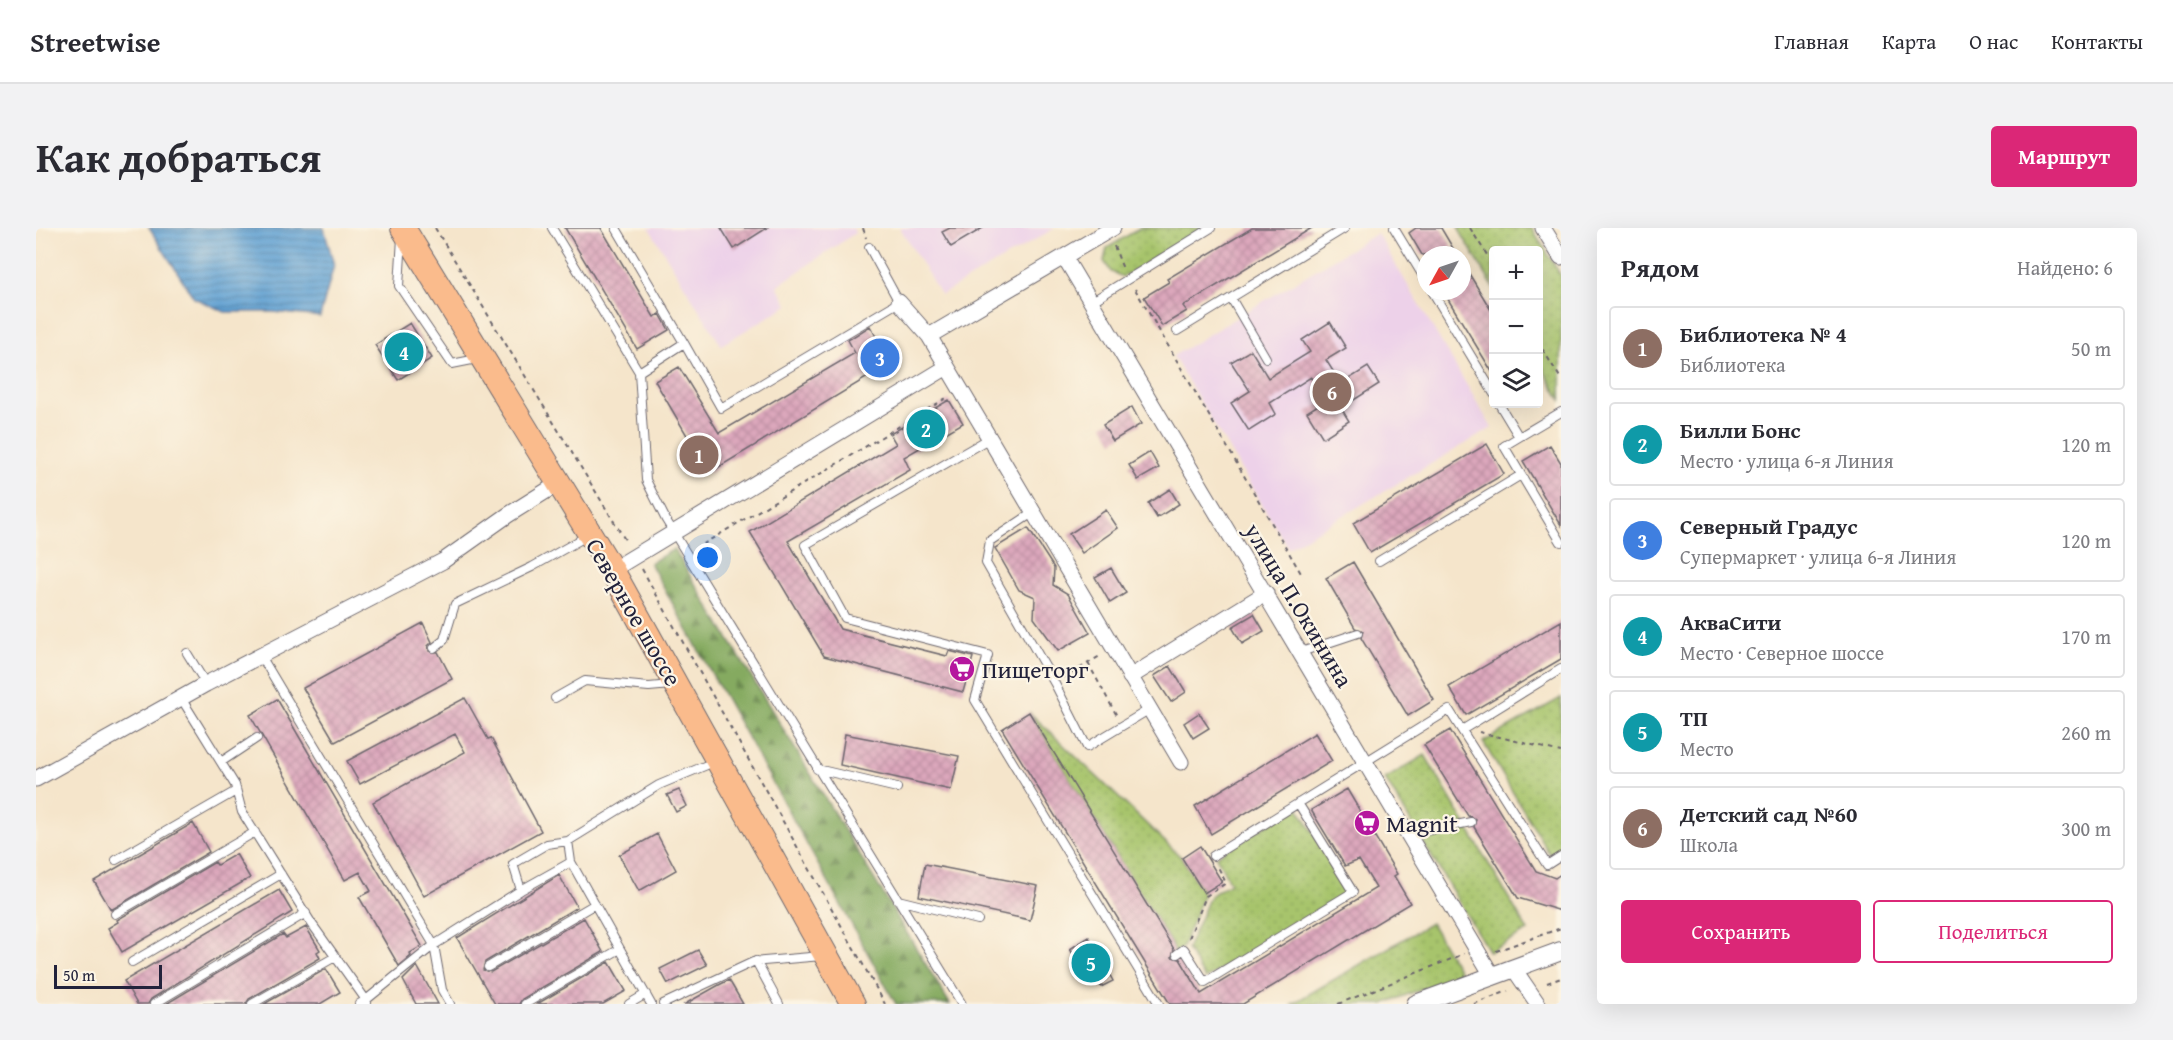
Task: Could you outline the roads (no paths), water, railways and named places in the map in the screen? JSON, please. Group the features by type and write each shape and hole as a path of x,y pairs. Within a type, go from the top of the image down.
{"main road":[{"name":"Северное шоссе","path":"403,228 612,570 853,1004"}],"street":[{"path":"929,336 1113,228"},
{"path":"1543,228 1560,254"},
{"name":"улица П.Окинина","path":"1065,258 1366,760 1493,977"},
{"path":"899,302 929,336 1181,762"},
{"path":"612,570 947,367"},
{"path":"36,778 206,684 443,561 508,514 559,483"},
{"path":"1130,677 1266,594"},
{"path":"1416,1004 1561,951"},
{"path":"1514,969 1538,1004"}],"lane":[{"path":"403,228 399,286 452,364 482,358"},
{"path":"552,228 639,372 646,480 687,554 962,1004"},
{"path":"616,228 721,408 899,302 869,246"},
{"path":"1091,302 1211,228"},
{"path":"1177,331 1346,228"},
{"path":"1394,228 1417,266"},
{"path":"1231,298 1266,358"},
{"path":"1437,300 1489,386"},
{"path":"639,372 684,343"},
{"path":"1501,408 1519,437"},
{"path":"1561,412 1504,446 1561,542"},
{"path":"990,438 805,545 845,618 988,655 975,700 1159,1004"},
{"path":"1379,561 1521,475"},
{"path":"1034,512 990,541 986,563 1055,684 1087,747 1150,709"},
{"path":"434,648 444,640 455,604 532,567 590,534"},
{"path":"1301,652 1358,633"},
{"path":"187,653 206,684"},
{"path":"261,656 434,945 442,990 450,1004"},
{"path":"1463,729 1561,669"},
{"path":"555,698 585,681 650,687 675,684"},
{"path":"181,698 236,791 242,812 364,1003 434,945 521,890 571,862"},
{"path":"1212,856 1449,710 1546,865 1561,856"},
{"path":"220,762 257,738"},
{"path":"521,890 513,864 547,844 568,841 659,784 718,760"},
{"path":"817,769 897,788"},
{"path":"116,860 236,791"},
{"path":"1180,952 1205,982 1353,892 1298,803"},
{"path":"1410,834 1471,822"},
{"path":"115,914 255,832"},
{"path":"568,841 571,862 651,1004"},
{"path":"132,962 281,874"},
{"path":"898,900 978,920"},
{"path":"488,968 595,904"},
{"path":"154,1004 306,913"},
{"path":"525,1004 620,949"},
{"path":"663,1004 756,961 826,956"},
{"path":"252,1004 335,957"},
{"path":"756,961 779,1004"},
{"path":"1142,976 1150,971"},
{"path":"629,1004 646,994"}],"water":[{"path":"149,228 324,228 334,265 320,317 273,312 225,312 194,298"}],"place":[{"name":"АкваСити","path":"404,352"},
{"name":"Северный Градус","path":"880,358"},
{"name":"Детский сад №60","path":"1332,392"},
{"name":"Билли Бонс","path":"926,429"},
{"name":"Библиотека № 4","path":"699,455"},
{"name":"Пищеторг","path":"962,669"},
{"name":"Magnit","path":"1367,823"},
{"name":"ТП","path":"1091,963"}]}
